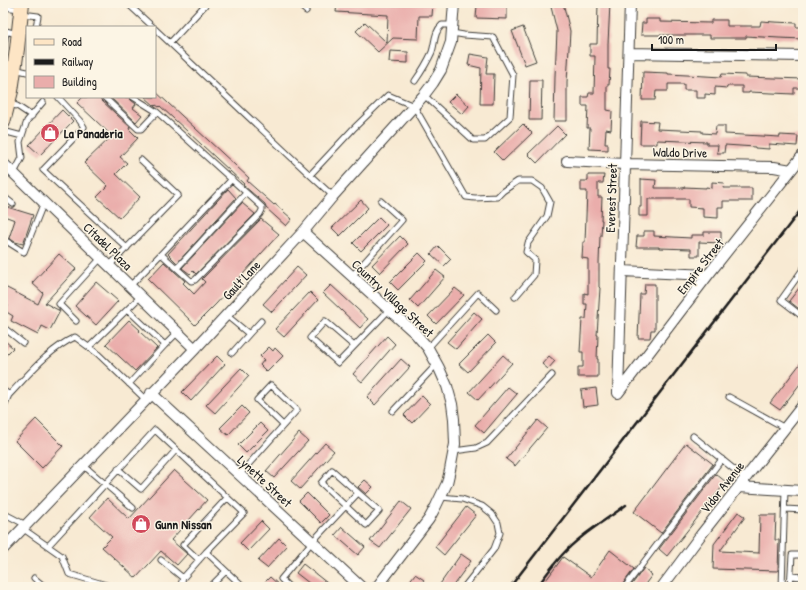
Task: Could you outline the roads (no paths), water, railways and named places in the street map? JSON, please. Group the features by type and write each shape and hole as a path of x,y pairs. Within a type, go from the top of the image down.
{"main road":[{"path":"3,122 14,38 21,9"}],"street":[{"name":"Gault Lane","path":"6,544 83,465 303,232 333,196 424,95 441,70 451,42 454,3"},
{"name":"Everest Street","path":"618,394 630,3"},
{"path":"629,53 803,56"},
{"name":"Empire Street","path":"618,394 708,275 803,155"},
{"name":"Waldo Drive","path":"567,161 625,164 774,167 791,170"},
{"name":"Citadel Plaza","path":"3,163 194,348"},
{"name":"Country Village Street","path":"303,232 415,333 428,348 447,386 452,404 455,444 447,483 429,519 377,587"},
{"path":"622,271 708,275"},
{"name":"Lynette Street","path":"148,396 239,474 361,587"},
{"name":"Vidor Avenue","path":"662,587 803,405"},
{"path":"739,487 803,491"}],"lane":[{"path":"170,43 207,3"},
{"path":"297,3 306,11"},
{"path":"130,4 152,26"},
{"path":"3,7 21,9 38,16 36,26"},
{"path":"415,81 426,66 432,51 438,28 442,25 464,35 493,37 513,75 510,117 485,140 473,140 424,95"},
{"path":"156,30 333,196"},
{"path":"11,62 14,38"},
{"path":"310,175 353,129 388,95 414,106 466,197 497,197 518,181 532,181 542,188 550,202 547,216 528,243 526,252 534,260 534,275 515,296"},
{"path":"7,96 17,106 32,116"},
{"path":"59,98 84,127 44,170 127,248"},
{"path":"105,98 138,129 141,129 157,112"},
{"path":"135,98 157,112 262,207 260,214 196,280 191,281 161,254"},
{"path":"14,173 22,158 20,142 27,121 44,102"},
{"path":"3,131 22,136"},
{"path":"109,266 178,195 141,160"},
{"path":"130,286 232,179"},
{"path":"177,268 246,193"},
{"path":"3,196 13,204"},
{"path":"352,276 402,220 381,201"},
{"path":"3,238 24,252 44,202"},
{"path":"76,321 59,304 101,258"},
{"path":"803,269 781,300 803,317"},
{"path":"428,348 478,293 496,310"},
{"path":"89,347 141,296"},
{"path":"128,310 165,345"},
{"path":"354,346 325,321 310,338 338,363 389,310"},
{"path":"226,314 249,334"},
{"path":"232,353 261,321"},
{"path":"3,327 23,343"},
{"path":"129,384 178,332"},
{"path":"3,408 9,395 42,360 65,341 75,337 98,354 129,384 148,396"},
{"path":"393,410 437,364"},
{"path":"454,451 476,448 487,443 552,376"},
{"path":"239,474 297,410 271,385 257,400 283,425"},
{"path":"3,390 9,395"},
{"path":"729,398 785,428"},
{"path":"48,546 155,430 244,513 183,578 180,587"},
{"path":"693,436 746,479"},
{"path":"118,469 141,489 176,450"},
{"path":"624,587 722,459"},
{"path":"83,465 133,508"},
{"path":"332,470 379,511 366,525 346,506 320,483 332,470"},
{"path":"782,587 785,490"},
{"path":"289,587 281,579 312,542 358,493"},
{"path":"441,497 462,499 482,506 492,514 498,523 500,533 494,548 464,587"},
{"path":"200,560 183,546 227,498"},
{"path":"785,509 803,510"},
{"path":"3,513 24,526 62,556 69,574 113,587"},
{"path":"206,552 243,587"},
{"path":"790,587 792,554 803,555"},
{"path":"161,560 183,578"},
{"path":"210,587 226,571"},
{"path":"791,576 803,577"},
{"path":"34,578 45,587"}],"railway":[{"path":"510,587 803,207"},
{"path":"537,587 555,563 569,548 626,505"}],"place":[{"name":"La Panaderia","path":"50,133"},
{"name":"Gunn Nissan","path":"141,524"}]}
